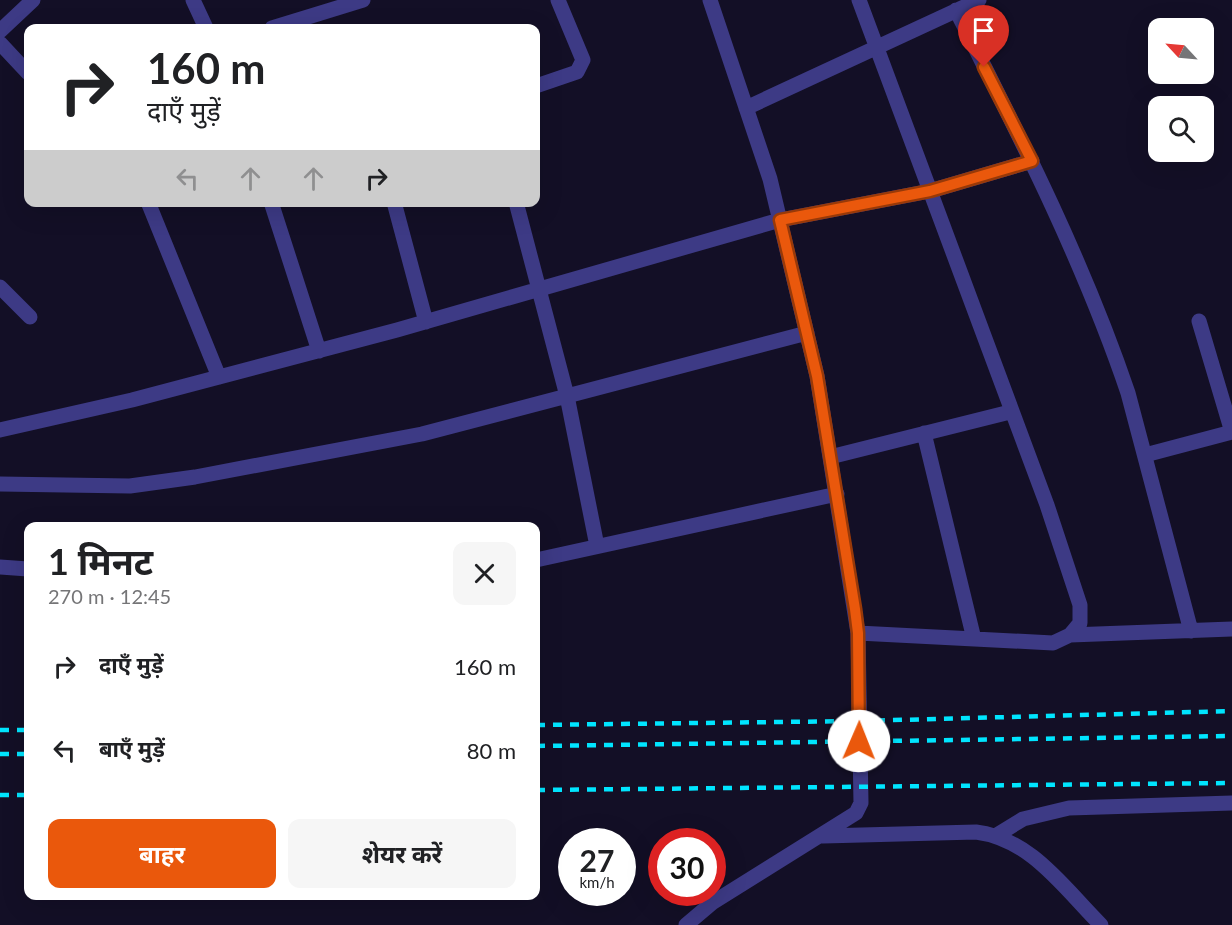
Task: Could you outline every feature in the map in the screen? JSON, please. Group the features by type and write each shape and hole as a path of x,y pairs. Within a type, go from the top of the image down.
{"street":[{"path":"0,31 33,0"},
{"path":"193,0 204,24"},
{"path":"285,24 363,0"},
{"path":"540,85 577,72 583,60 558,0"},
{"path":"686,925 712,903 759,872 823,836 856,813 861,803 858,633 837,494 807,333 770,179 710,0"},
{"path":"859,0 1010,412 1047,505 1080,605 1080,623 1070,635"},
{"path":"746,108 978,0"},
{"path":"956,10 1032,161 1115,354 1145,455 1191,631"},
{"path":"0,43 24,69"},
{"path":"0,430 319,351 780,220 930,191 1032,161"},
{"path":"150,207 219,377"},
{"path":"273,207 319,351"},
{"path":"395,207 426,322"},
{"path":"517,207 567,396 597,546"},
{"path":"0,287 30,317"},
{"path":"1145,455 1232,432 1199,321"},
{"path":"0,484 130,486 195,477 422,434 807,333"},
{"path":"830,457 1010,412"},
{"path":"924,433 974,639"},
{"path":"540,559 837,494"},
{"path":"0,567 24,569"},
{"path":"858,633 1053,643 1070,635 1232,629"},
{"path":"998,835 1023,819 1069,808 1232,803"},
{"path":"823,836 975,832 998,835 1022,846 1101,925"}],"railway":[{"path":"540,725 860,721 1232,711"},
{"path":"0,730 24,730"},
{"path":"540,746 1232,736"},
{"path":"0,754 24,754"},
{"path":"540,790 1232,783"},
{"path":"0,795 24,795"}],"route":[{"path":"859,741 858,633 855,609 817,376 780,220 930,191 1032,161 984,67"}]}
